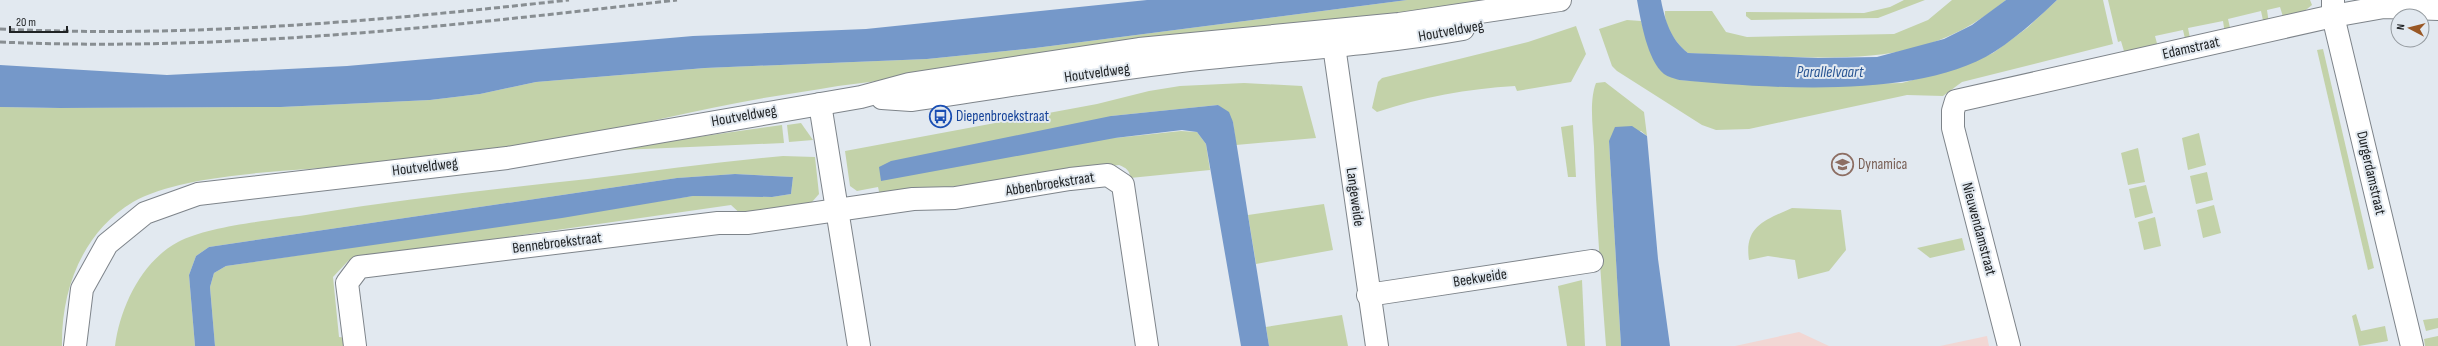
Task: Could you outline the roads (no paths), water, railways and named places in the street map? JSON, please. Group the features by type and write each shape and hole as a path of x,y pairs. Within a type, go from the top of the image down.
{"street":[{"name":"Houtveldweg","path":"75,346 82,290 107,244 145,213 198,194 506,158 861,97 911,100 1333,39 1399,24 1560,0"},
{"name":"Houtveldweg","path":"1333,39 1412,38 1504,22 1564,0"},
{"name":"Edamstraat","path":"1953,111 1956,101 2333,8 2384,7 2438,9"},
{"name":"Durgerdamstraat","path":"2333,8 2412,346"},
{"name":"Langeweide","path":"1333,39 1368,295 1377,346"},
{"path":"820,104 859,346"},
{"name":"Nieuwendamstraat","path":"1953,111 1953,128 2009,346"},
{"name":"Abbenbroekstraat","path":"837,210 913,199 955,198 1070,179 1108,175 1123,185 1147,346"},
{"name":"Bennebroekstraat","path":"355,346 347,283 359,267 718,223 747,223 837,210"},
{"name":"Beekweide","path":"1368,295 1592,261"}],"water":[{"path":"1147,0 1407,0 1035,48 927,59 705,68 536,82 480,94 430,100 281,107 0,107 0,65 167,75 347,66 693,36 866,29"},
{"name":"Parallelvaart","path":"1637,0 1661,0 1673,36 1688,53 1818,58 1877,57 1944,39 1972,25 2006,0 2057,0 2027,28 1994,52 1962,67 1925,78 1884,84 1841,87 1797,87 1714,83 1679,80 1669,77 1658,68 1649,50"},
{"path":"1218,105 1229,112 1233,122 1269,346 1241,346 1206,144 1197,132 1182,130 1115,138 881,181 879,167 891,161 1111,116"},
{"path":"1632,126 1647,136 1658,259 1670,346 1621,346 1609,141 1615,127"},
{"path":"735,174 793,177 791,194 772,197 693,196 562,218 226,266 214,273 210,287 215,346 195,346 189,275 196,256 209,247 677,178"}],"railway":[{"path":"0,29 143,31 285,26 427,15 569,0"},
{"path":"0,42 85,44 254,40 508,19 677,0"}],"place":[{"name":"Diepenbroekstraat","path":"940,116"},
{"name":"Dynamica","path":"1843,164"}]}
